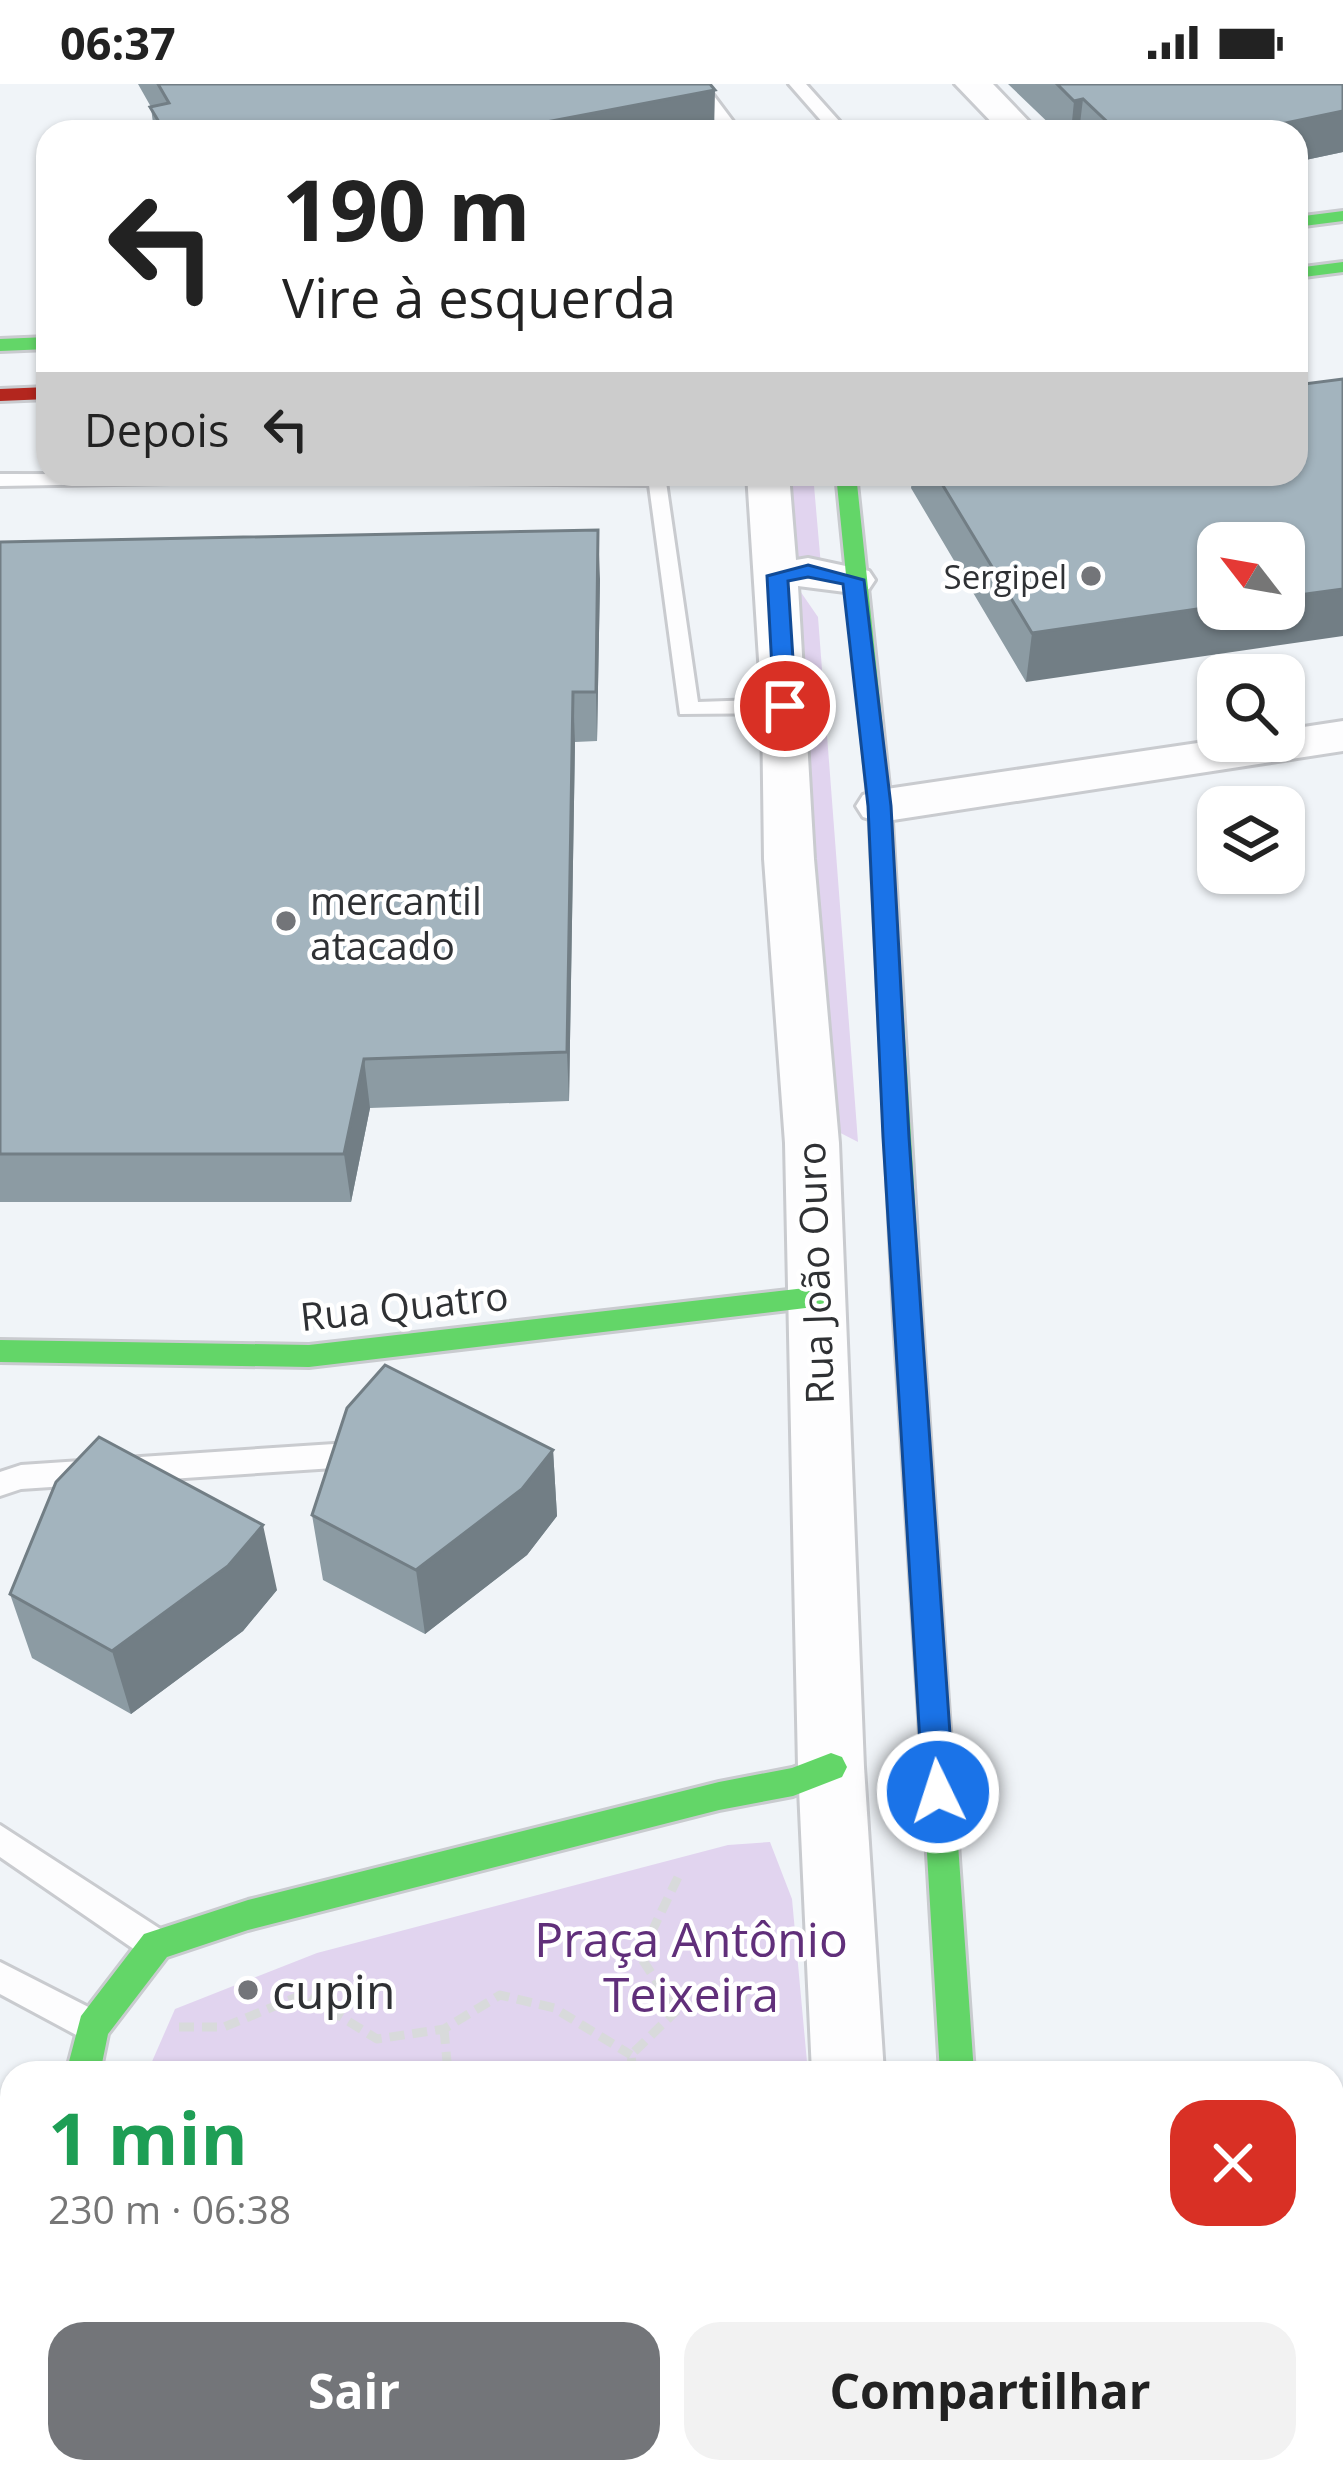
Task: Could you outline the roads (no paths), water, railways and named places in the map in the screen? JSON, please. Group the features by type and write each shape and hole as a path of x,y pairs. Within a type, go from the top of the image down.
{"street":[{"path":"974,84 1009,120"},
{"path":"1308,220 1343,216"},
{"path":"1308,271 1343,267"},
{"path":"0,345 36,344"},
{"path":"0,395 36,394"},
{"name":"Rua João Ouro","path":"769,486 785,706 789,859 812,1142 831,1767 847,2061"},
{"path":"847,486 880,806 896,1137 956,2061"},
{"path":"778,576 808,571 853,580"},
{"path":"880,806 1343,736"},
{"path":"812,1142 859,1156 896,1137"},
{"name":"Rua Quatro","path":"0,1351 308,1356 814,1297"},
{"path":"86,2061 93,2027 156,1945 248,1915 718,1796 793,1782 831,1767"}],"lane":[{"path":"697,84 724,120"},
{"path":"797,84 829,120"},
{"path":"0,480 36,479"},
{"path":"659,486 688,709 785,706"},
{"path":"0,1484 21,1477 334,1456"},
{"path":"0,1839 156,1945"},
{"path":"0,1977 93,2027"}],"place":[{"name":"Sergipel","path":"1091,576"},
{"name":"mercantil atacado","path":"286,921"},
{"name":"cupin","path":"248,1990"}],"park label":[{"name":"Praça Antônio Teixeira","path":"691,1966"}]}
